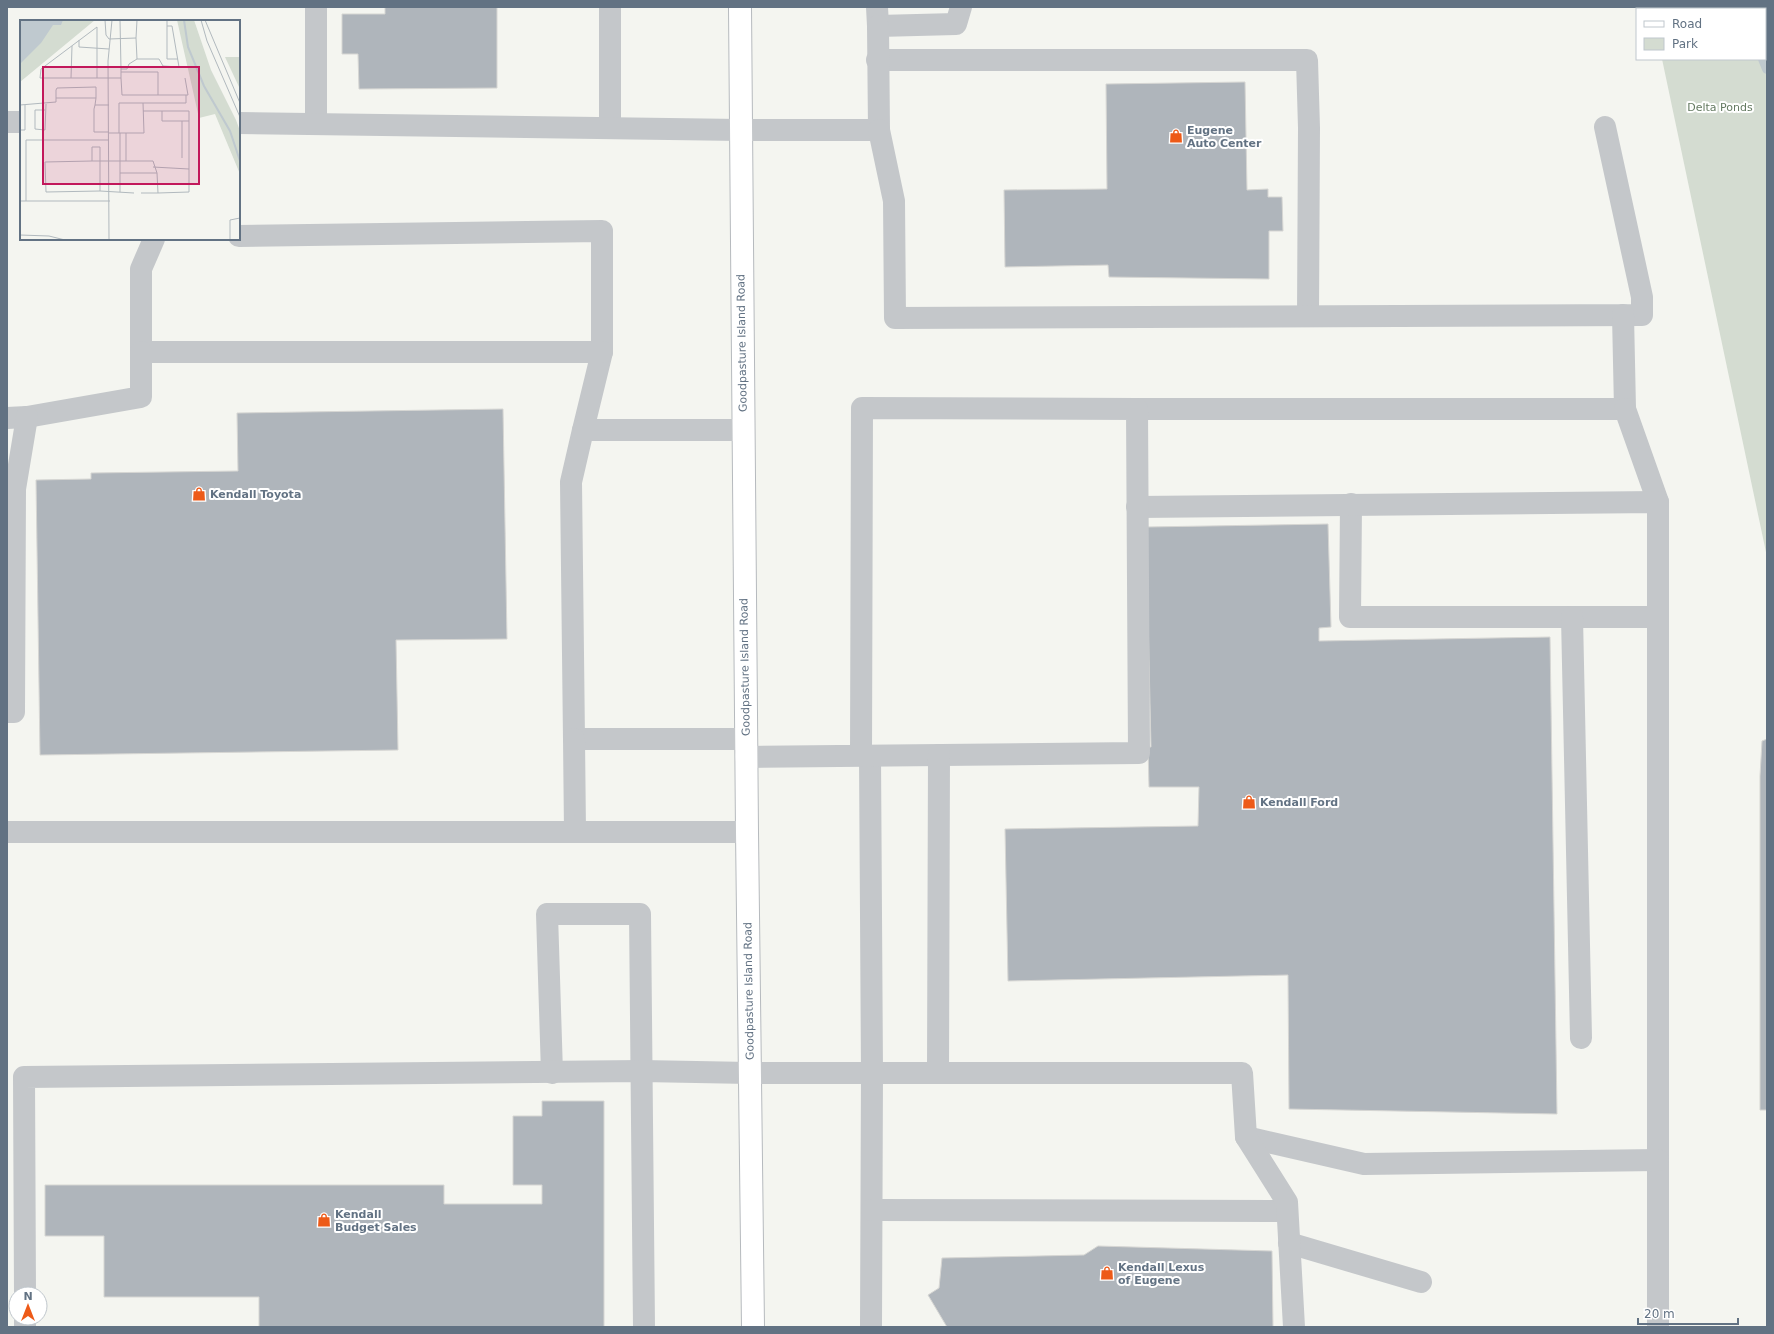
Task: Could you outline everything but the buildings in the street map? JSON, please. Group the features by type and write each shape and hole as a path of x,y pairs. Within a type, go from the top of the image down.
{"main road":[{"name":"Goodpasture Island Road","path":"740,7 746,748 753,1327"}],"lane":[{"path":"316,7 316,123"},
{"path":"610,7 610,128"},
{"path":"961,7 956,24 877,16 879,130 894,201 895,318 1642,315 1642,297 1605,127"},
{"path":"877,60 1307,60 1309,128 1308,316"},
{"path":"7,122 20,122"},
{"path":"240,123 740,130 879,130"},
{"path":"240,236 602,231 602,352 571,482 575,832"},
{"path":"7,712 14,712 11,489 17,418 141,397 141,269 154,240"},
{"path":"1623,315 1625,409 1658,502 1658,1327"},
{"path":"141,352 602,352"},
{"path":"871,1327 872,1073 865,756 862,408 1625,409"},
{"path":"574,739 865,756 1139,753 1137,409"},
{"path":"583,430 743,430"},
{"path":"1137,507 1658,502"},
{"path":"1351,504 1350,617 1658,617"},
{"path":"1572,617 1580,1038"},
{"path":"938,1073 939,755"},
{"path":"7,832 747,832"},
{"path":"552,1073 547,914 640,914 644,1327"},
{"path":"25,1286 24,1077 642,1071 750,1073 1242,1073 1246,1137 1287,1202 1294,1327"},
{"path":"1246,1137 1364,1164 1658,1160"},
{"path":"872,1210 1287,1211"},
{"path":"1289,1243 1421,1282"}],"green space":[{"name":"Delta Ponds","path":"1767,7 1767,557 1662,60 1766,60 1766,8 1651,8"}],"waterway":[{"path":"1763,60 1767,69"}],"place":[{"name":"Eugene Auto Center","path":"1176,136"},
{"name":"Kendall Toyota","path":"199,494"},
{"name":"Kendall Ford","path":"1249,802"},
{"name":"Kendall Budget Sales","path":"324,1220"},
{"name":"Kendall Lexus of Eugene","path":"1107,1273"}]}
